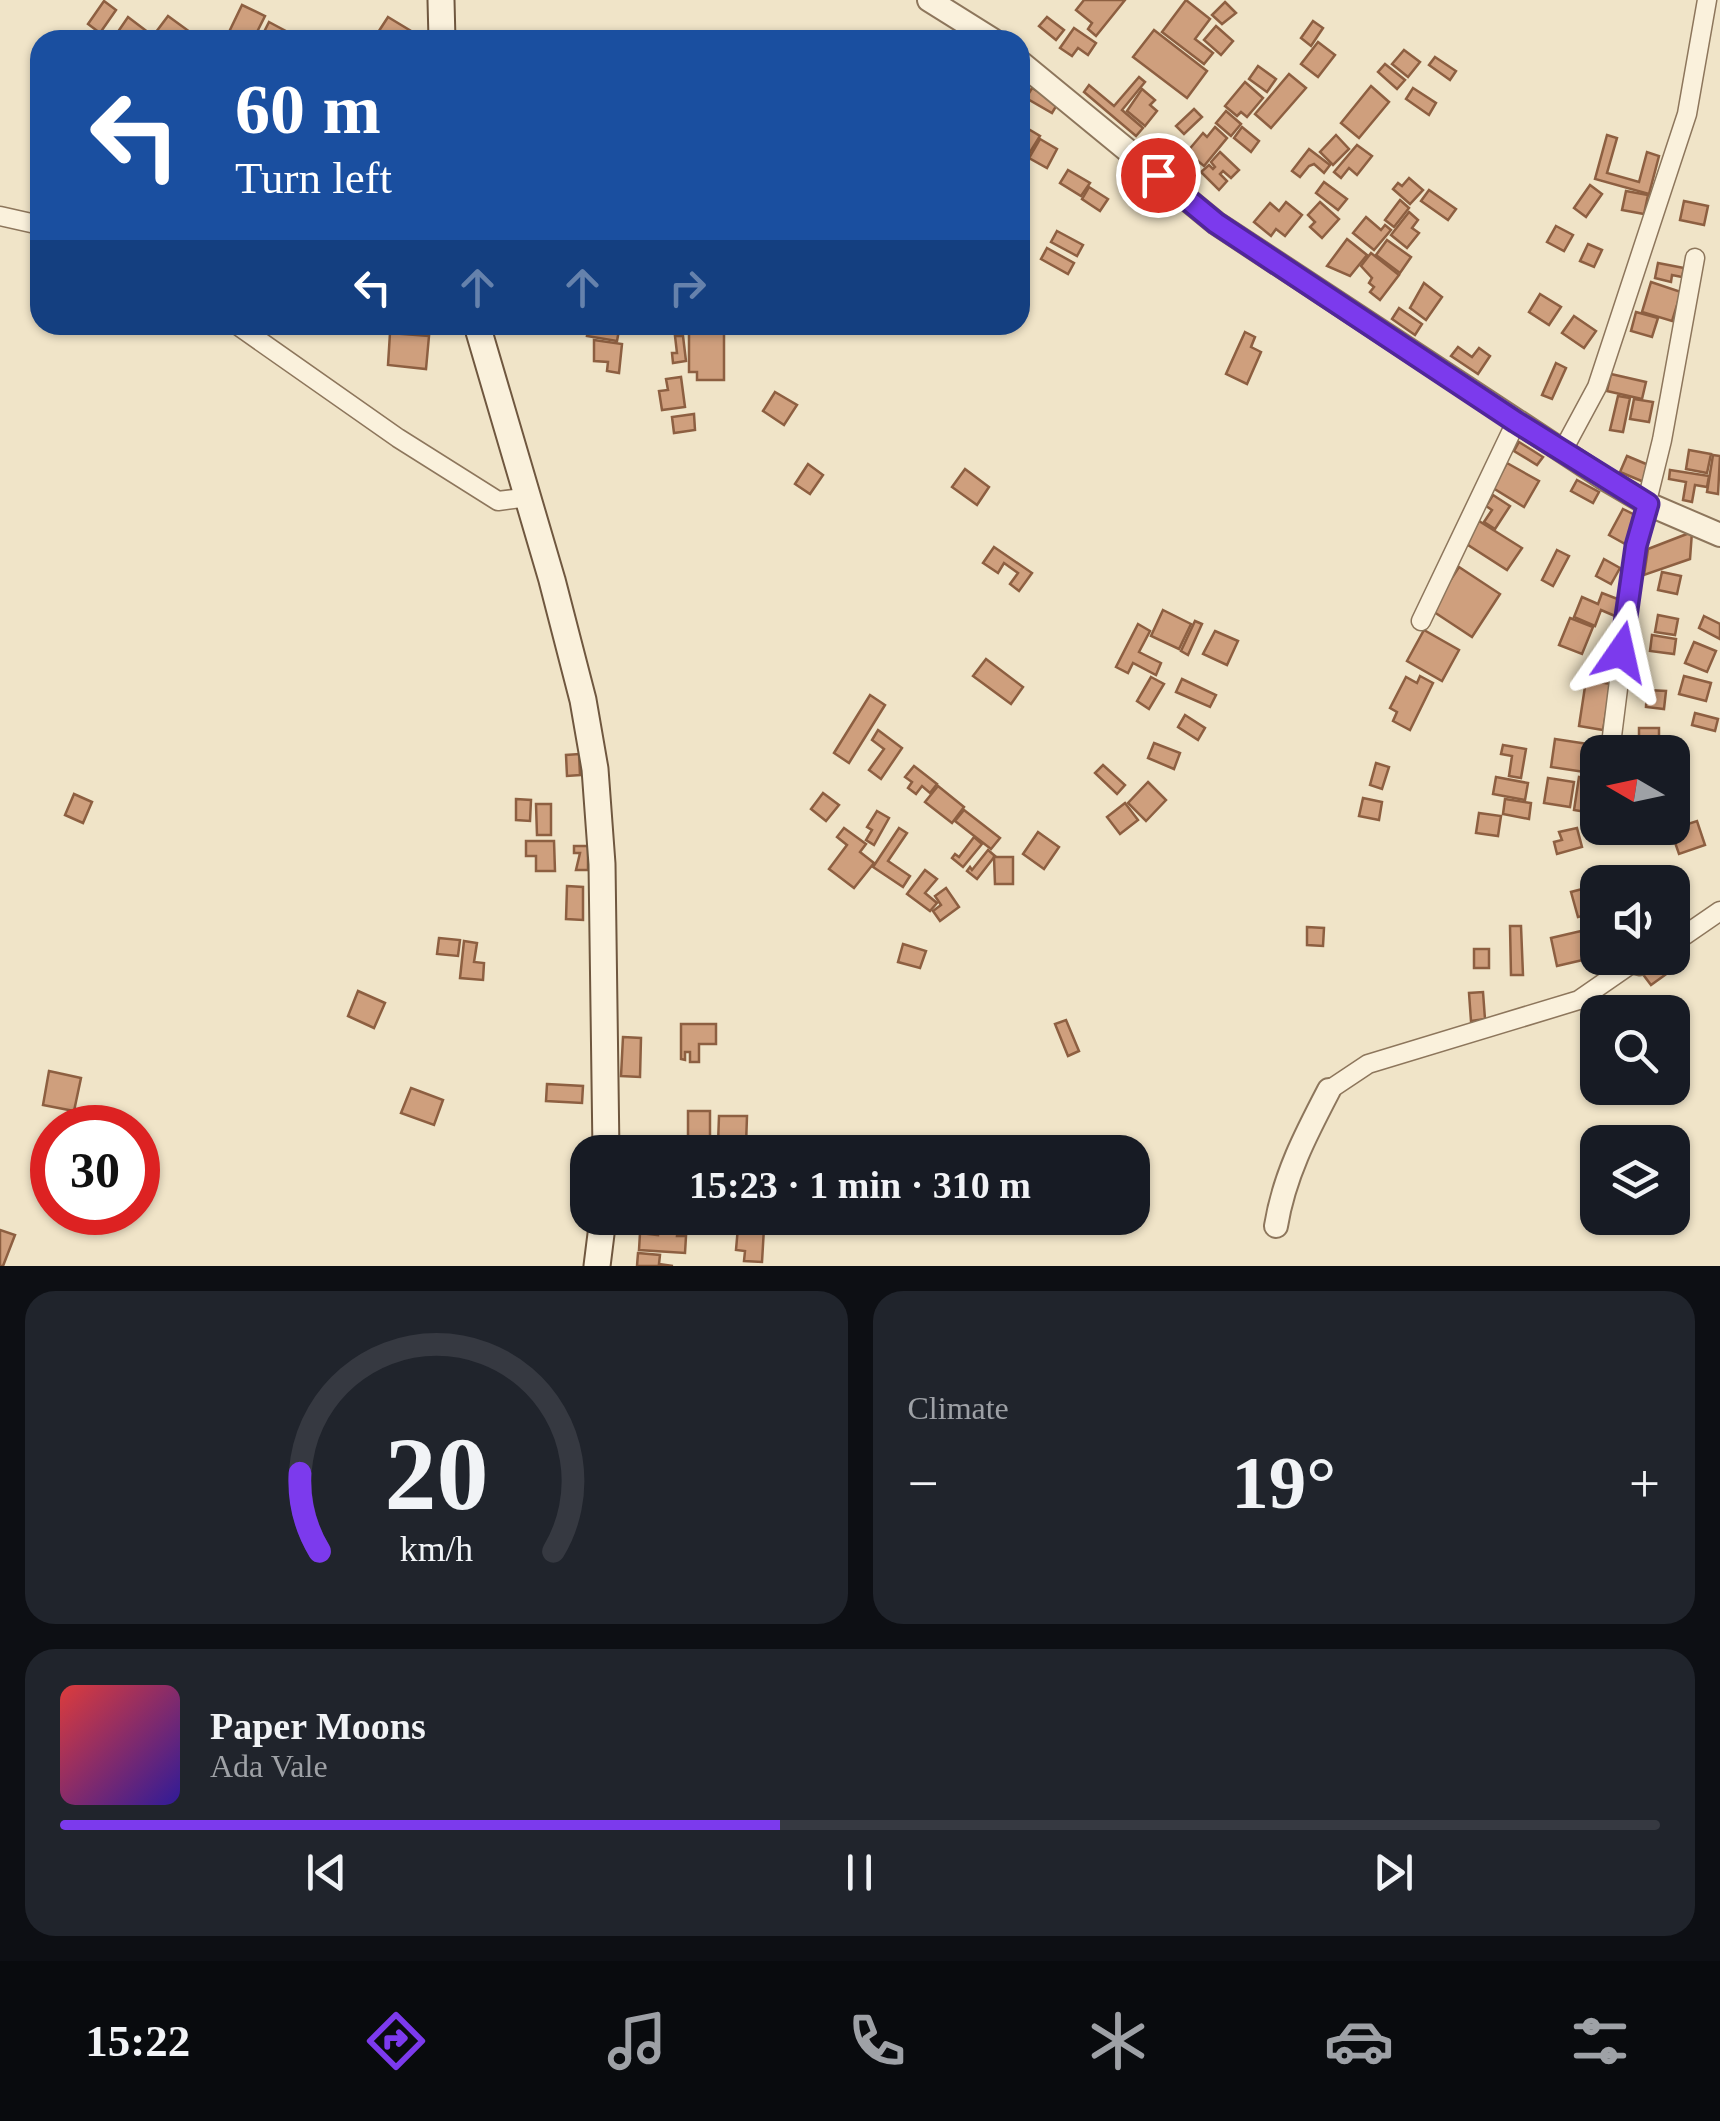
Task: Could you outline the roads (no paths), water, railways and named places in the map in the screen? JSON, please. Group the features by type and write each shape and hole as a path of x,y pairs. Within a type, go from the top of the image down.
{"main road":[{"path":"441,0 442,30"},
{"path":"481,335 583,700 595,769 602,864 606,1135"},
{"path":"597,1266 600,1235"}],"street":[{"path":"929,0 977,30"},
{"path":"1562,452 1596,388 1686,114 1706,0"},
{"path":"1030,70 1216,223 1562,452 1648,504 1720,535"},
{"path":"0,216 30,224"},
{"path":"1612,735 1636,546 1648,504 1695,258"},
{"path":"251,335 398,438 498,502 529,497"},
{"path":"1421,621 1516,422"},
{"path":"1690,932 1720,912"},
{"path":"1276,1226 1293,1163 1330,1090 1368,1064 1578,1000 1615,975"}]}
